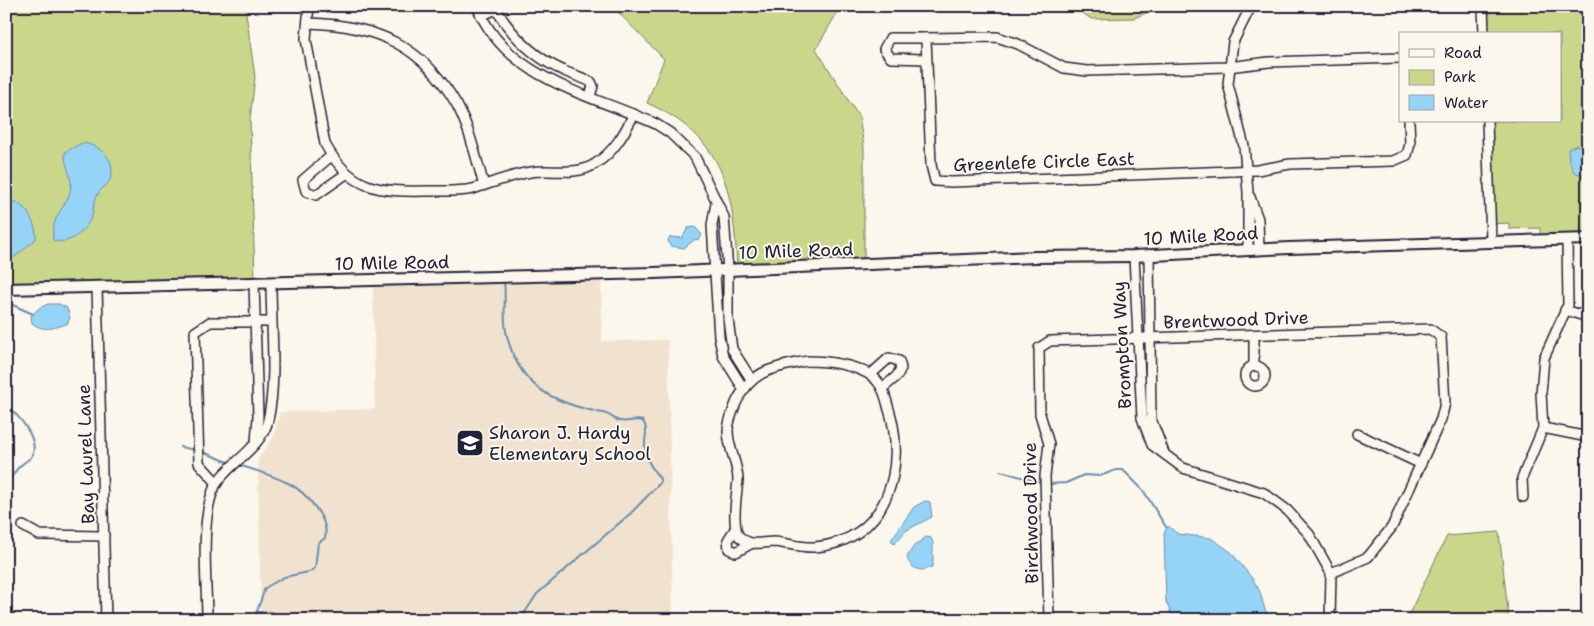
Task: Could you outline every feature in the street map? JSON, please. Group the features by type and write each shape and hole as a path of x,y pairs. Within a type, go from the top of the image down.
{"main road":[{"name":"10 Mile Road","path":"6,289 728,271 1035,257 1134,256 1259,249 1588,239"}],"street":[{"path":"309,6 309,23 306,39 325,144 331,156 346,174 362,184 392,192 461,190 532,171 573,172 594,164 611,152 622,138 634,114"},
{"path":"477,6 481,16 503,47 519,62 549,80 634,114 670,133 695,157 714,194 726,226 728,319 732,349 751,379"},
{"path":"1248,250 1247,169 1244,146 1228,84 1228,67 1233,42 1251,6"},
{"path":"1483,6 1484,32"},
{"path":"481,16 495,8 508,27 530,51 552,66 591,82 594,86 590,96"},
{"path":"309,23 335,24 375,32 403,46 424,64 443,84 458,106 484,184"},
{"path":"926,58 891,58 884,49 890,38 997,37 1018,44 1064,68 1088,71 1228,67 1269,62 1399,58"},
{"name":"Greenlefe Circle East","path":"926,38 931,165 935,181 952,182 1247,169"},
{"path":"1247,169 1290,164 1393,161 1406,155 1410,144 1410,122"},
{"path":"1486,122 1490,242"},
{"path":"331,156 303,180 306,191 316,195 346,174"},
{"path":"1248,192 1258,219 1259,249"},
{"path":"716,202 712,225 719,338 723,356 743,388"},
{"path":"1523,497 1522,478 1543,428 1541,394 1544,358 1568,305 1568,240"},
{"name":"Brompton Way","path":"1149,254 1152,419 1165,456"},
{"name":"Brompton Way","path":"1134,256 1142,418 1152,445 1183,468 1264,493 1287,510 1309,534 1331,573"},
{"path":"254,283 257,396 256,441"},
{"path":"208,620 208,506 217,483 248,453 264,432 268,421 272,396 271,283"},
{"name":"Bay Laurel Lane","path":"97,287 106,620"},
{"path":"1565,310 1588,317"},
{"path":"217,483 199,463 195,332 210,322 271,322"},
{"name":"Brentwood Drive","path":"1039,348 1050,341 1430,329 1440,337 1445,403 1441,419 1421,464"},
{"path":"1254,335 1254,365"},
{"name":"Birchwood Drive","path":"1039,348 1040,414 1050,444 1045,476 1049,620"},
{"path":"870,375 889,358 899,361 901,368 897,376 883,388"},
{"path":"735,529 740,538 752,543 772,542 814,547 846,540 875,517 892,488 895,456 893,420 883,388 870,375 832,361 807,361 771,369 751,379 743,388 733,409 728,430 738,477 735,529 728,540 729,549 736,552 752,543"},
{"path":"257,396 272,396"},
{"path":"1543,428 1588,437"},
{"path":"1330,620 1331,573 1368,557 1392,527 1421,464 1357,434"},
{"path":"24,526 38,535 104,536"}],"shaded area":[{"name":"Sharon J. Hardy Elementary School","path":"601,276 602,341 668,340 673,620 261,620 258,459 273,438 280,412 375,409 373,281"}],"green space":[{"path":"6,6 245,6 255,77 250,119 255,278 6,284"},
{"path":"612,6 841,6 816,49 859,117 864,147 864,261 737,266 732,213 720,169 709,150 693,132 673,117 647,103 664,59"},
{"path":"1070,6 1163,6 1134,18 1092,19"},
{"path":"1511,6 1588,6 1588,235 1540,236 1540,228 1509,229 1509,223 1491,224 1487,122 1562,122 1562,32 1484,32 1484,15"},
{"path":"1499,532 1509,620 1406,620 1447,536"}],"water":[{"path":"82,143 101,150 106,155 112,166 110,180 98,194 91,217 79,234 69,240 53,240 57,216 68,198 71,184 65,152"},
{"path":"1577,145 1588,153 1588,177 1574,172 1569,160 1568,149"},
{"path":"13,201 27,211 35,228 36,239 16,256 6,261 6,207"},
{"path":"695,227 702,235 699,239 694,240 684,248 670,246 668,240 670,237 682,238 688,228"},
{"path":"48,304 59,304 67,308 70,318 67,324 53,328 40,328 32,323 31,316 39,308"},
{"path":"925,501 930,502 932,517 907,530 894,544 891,540 914,507"},
{"path":"1168,526 1178,534 1211,538 1231,552 1254,581 1260,592 1265,610 1273,620 1174,620 1166,602 1164,533"},
{"path":"926,537 931,538 933,543 933,566 921,570 911,565 907,557 914,546"}],"waterway":[{"path":"504,281 506,331 511,350 528,378 540,389 568,404 605,414 620,421 643,421 646,428 645,448 647,457 660,479 660,483 631,513 537,594 520,620"},
{"path":"6,302 33,314"},
{"path":"6,406 22,421 30,435 34,450 32,456 18,468 6,485"},
{"path":"180,447 196,450"},
{"path":"203,452 231,463"},
{"path":"238,465 271,476 296,488 315,507 324,523 326,531 325,538 318,543 315,568 309,572 284,577 265,588 254,620"},
{"path":"1048,484 1066,483 1084,475 1100,476 1116,470 1123,470 1143,490 1166,527"},
{"path":"1000,471 1043,483"},
{"path":"256,612 272,612 282,620"},
{"path":"1172,615 1172,620"}],"place":[{"name":"Sharon J. Hardy Elementary School","path":"470,443"}]}
